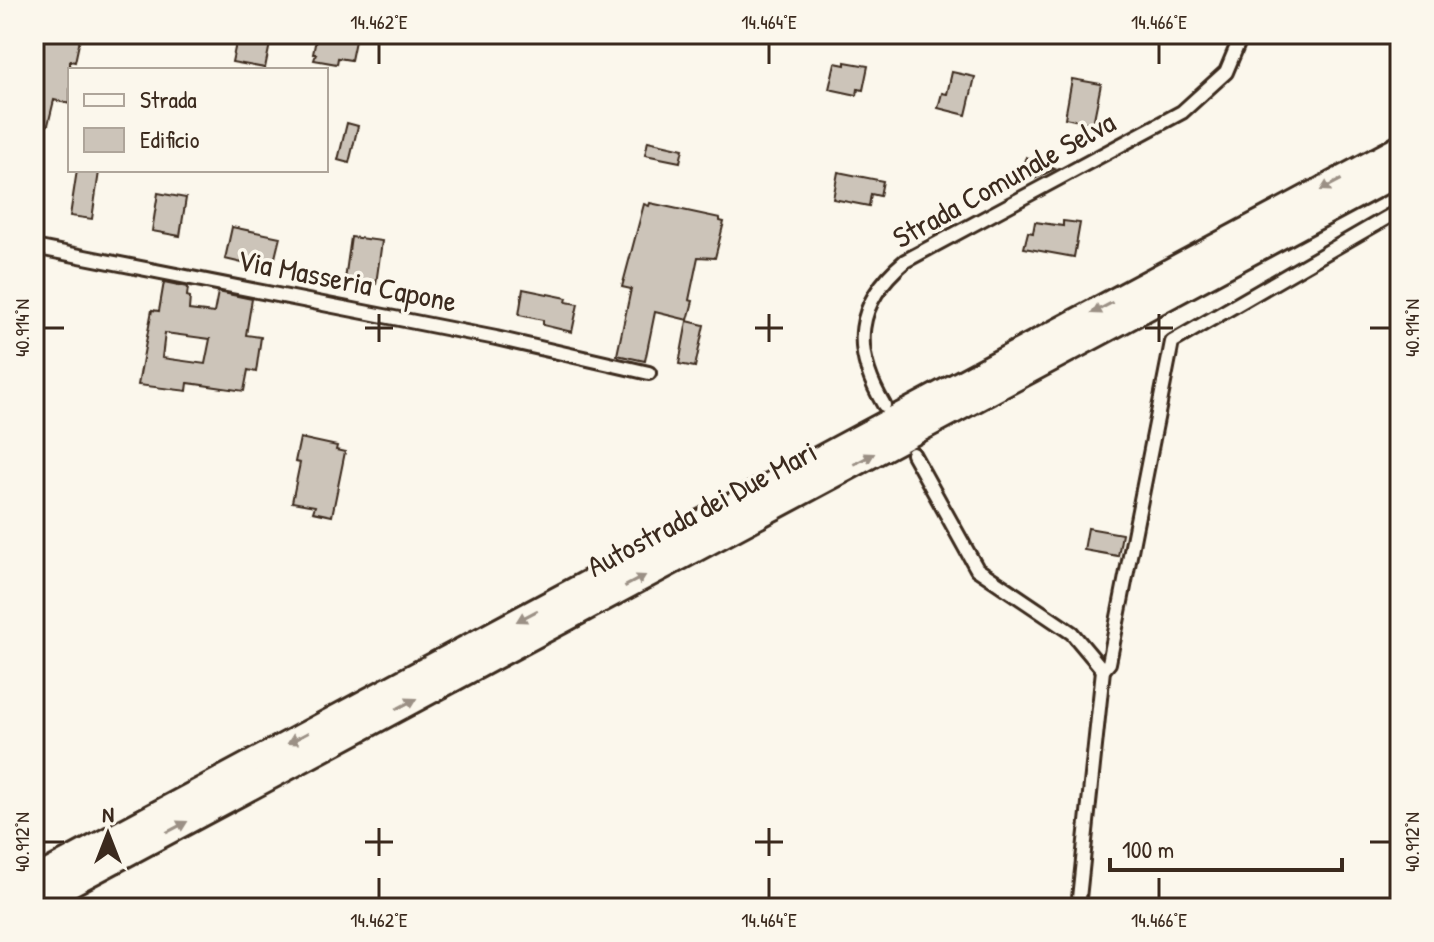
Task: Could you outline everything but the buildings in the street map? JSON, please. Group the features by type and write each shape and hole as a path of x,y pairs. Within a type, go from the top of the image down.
{"highway":[{"name":"Autostrada dei Due Mari","path":"34,880 1400,148"},
{"name":"Autostrada dei Due Mari","path":"34,903 1400,172"}],"street":[{"name":"Strada Comunale Selva","path":"884,405 868,372 863,344 864,315 886,277 905,261 1182,112 1226,72 1242,34"},
{"path":"1078,908 1103,670 1109,663 1172,342 1400,210"},
{"name":"Via Masseria Capone","path":"34,247 407,319 649,373"},
{"path":"913,454 977,569 1072,633 1103,670"}]}
